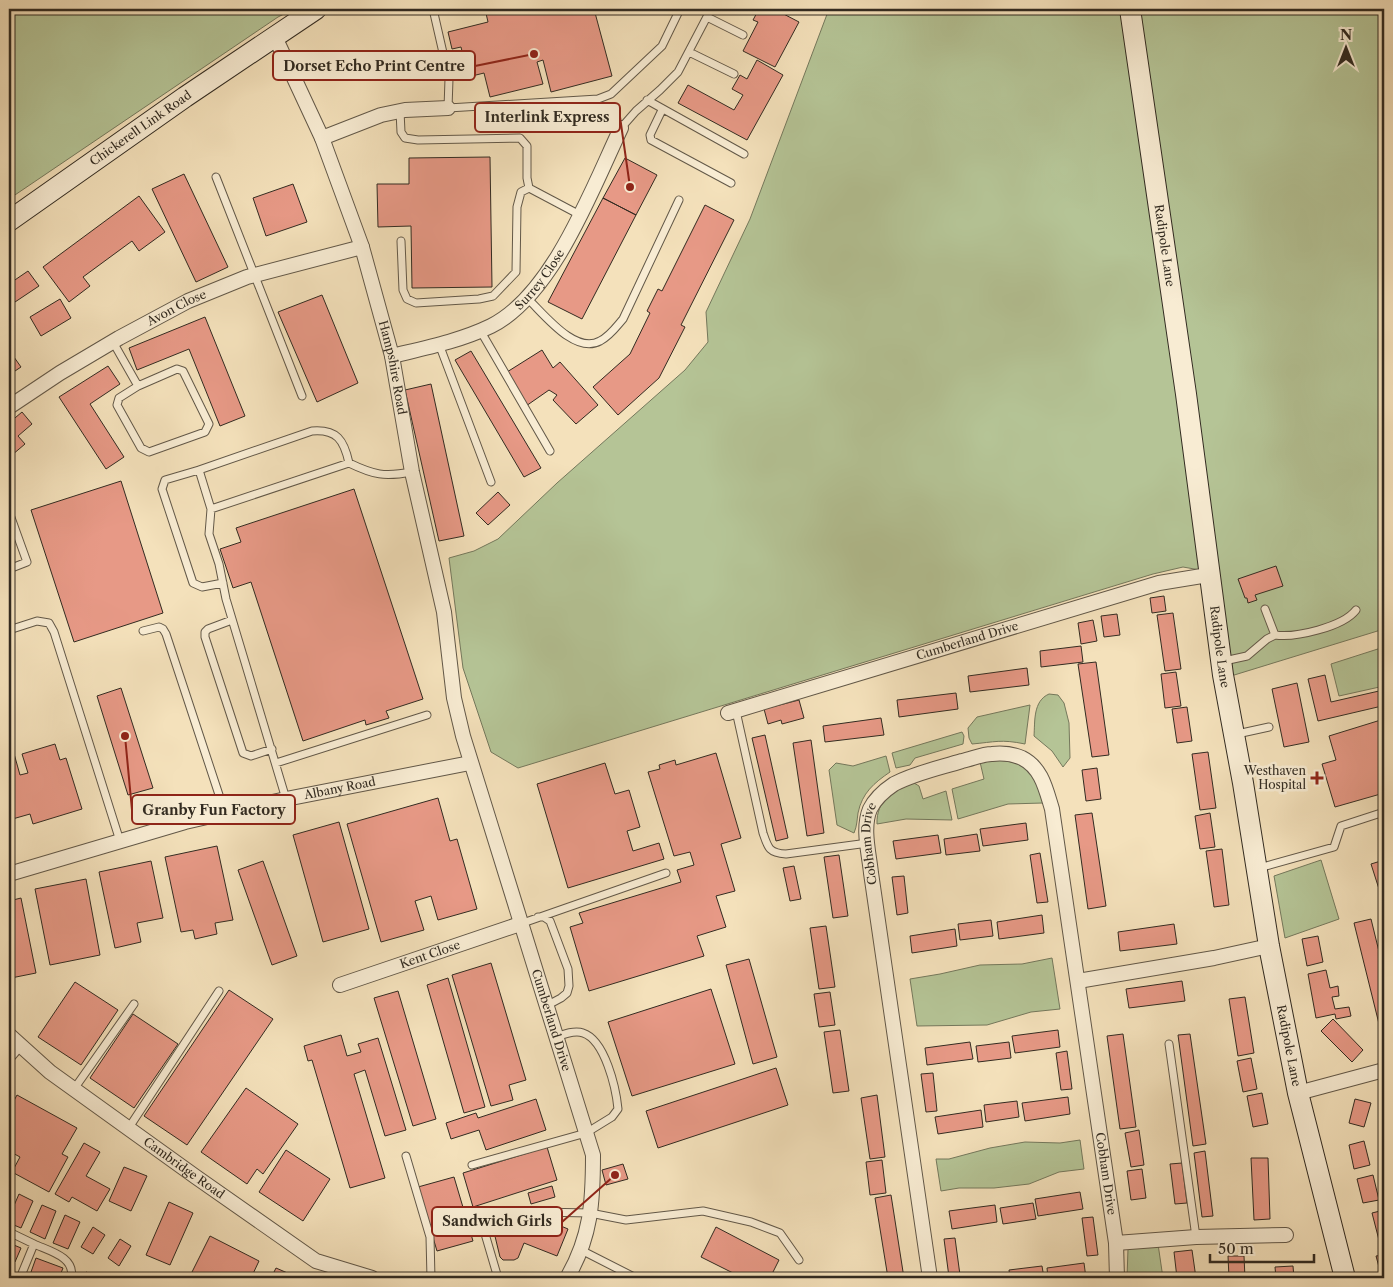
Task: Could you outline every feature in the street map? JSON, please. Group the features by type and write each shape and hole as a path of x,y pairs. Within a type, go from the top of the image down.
{"main road":[{"path":"275,37 316,9"},
{"name":"Radipole Lane","path":"1130,9 1186,394 1208,575 1269,946 1298,1093 1345,1278"},
{"name":"Chickerell Link Road","path":"9,222 185,97 275,37"}],"street":[{"name":"Hampshire Road","path":"275,37 322,138 362,247 392,356 412,472 444,612 454,698 470,763"},
{"path":"322,138 381,115 400,111 448,108"},
{"name":"Surrey Close","path":"392,356 452,342 492,326 520,307 547,275 580,216 620,128"},
{"name":"Avon Close","path":"9,407 42,384 112,342 188,300 254,275 362,247"},
{"name":"Cumberland Drive","path":"732,712 1159,583 1208,575"},
{"name":"Cobham Drive","path":"930,1278 868,844 867,822 870,809 879,796 892,785 911,776 990,754 1007,754 1022,758 1036,769 1046,788 1052,809 1116,1243 1117,1278"},
{"name":"Cumberland Drive","path":"470,763 593,1155 593,1190 588,1229 578,1259 568,1278"},
{"name":"Albany Road","path":"9,874 185,822 286,799 470,763"},
{"name":"Kent Close","path":"340,985 520,924"},
{"path":"1078,981 1214,958 1269,946"},
{"name":"Cambridge Road","path":"9,1035 50,1072 316,1261 372,1278"},
{"path":"1298,1093 1384,1070"},
{"path":"1116,1243 1196,1237 1286,1236"}],"lane":[{"path":"433,9 449,79 448,108 598,99 611,94 662,46 680,9"},
{"path":"620,128 678,72 711,9"},
{"path":"707,17 742,35"},
{"path":"689,52 734,74"},
{"path":"647,100 744,154"},
{"path":"662,110 650,135 651,140 731,183"},
{"path":"400,111 401,132 405,138 418,140 520,138 526,146 526,178 530,188 580,216"},
{"path":"216,177 302,396"},
{"path":"401,241 403,290 407,299 416,303 479,299 493,296 516,272 517,207 521,192 530,188"},
{"path":"527,298 570,338 582,344 599,342 612,332 623,319 679,200"},
{"path":"480,330 550,451"},
{"path":"112,342 138,386"},
{"path":"439,344 491,482"},
{"path":"177,369 183,371 209,424 205,432 149,452 141,448 117,405 119,398 138,386 171,371 177,369"},
{"path":"223,583 202,587 193,583 162,488 165,480 312,431 325,430 334,434 342,442 349,463"},
{"path":"211,509 349,463 382,475 412,472"},
{"path":"199,470 211,509 210,534 232,620 286,799"},
{"path":"9,512 12,530 27,562 9,569"},
{"path":"1265,609 1275,635"},
{"path":"1221,662 1247,656 1267,639 1275,635 1290,636 1335,624 1347,618 1356,610"},
{"path":"232,620 208,629 205,632 205,637 243,753 251,756 272,749"},
{"path":"9,630 37,621 49,623 54,632 120,841"},
{"path":"142,631 159,627 166,634 225,813"},
{"path":"732,712 762,833 768,848 775,853 786,854 868,844"},
{"path":"276,763 427,715"},
{"path":"1234,735 1269,727"},
{"path":"1256,869 1334,847 1341,826 1384,812"},
{"path":"520,924 666,873"},
{"path":"537,917 544,917 550,921 569,976 567,993 546,1006"},
{"path":"128,1129 219,991"},
{"path":"74,1089 134,1004"},
{"path":"472,1165 586,1134 612,1117 618,1109 614,1088 602,1051 591,1037 581,1032 555,1037"},
{"path":"1169,1044 1196,1237"},
{"path":"9,1060 21,1046"},
{"path":"406,1156 430,1237 431,1278"},
{"path":"498,1278 483,1227 485,1220 491,1215 538,1212 590,1213 626,1220 703,1211 751,1222 780,1233 799,1260"},
{"path":"9,1232 65,1258 73,1273 71,1278"},
{"path":"20,1278 34,1244"},
{"path":"581,1250 636,1278"}],"green space":[{"path":"9,9 294,9 278,17 9,199"},
{"path":"829,9 1384,9 1384,629 1231,676 1217,573 1183,567 1153,574 518,768 491,752 463,668 449,558 474,551 498,539 557,483 685,370 708,342 706,312 750,219"},
{"path":"1384,647 1384,686 1339,696 1331,664"},
{"path":"1049,694 1058,695 1064,703 1069,723 1070,758 1063,767 1052,751 1034,736 1037,706"},
{"path":"1030,705 1025,744 1004,741 972,744 968,728 977,717"},
{"path":"962,732 964,736 963,744 915,758 910,765 896,768 892,753"},
{"path":"886,756 890,772 874,785 862,800 854,833 837,825 829,770 836,763 853,766"},
{"path":"990,759 1011,762 1026,769 1037,782 1043,803 1008,804 958,819 952,789 984,779 980,762"},
{"path":"914,783 919,786 923,799 946,791 952,820 906,819 877,824 877,816 883,802 893,793"},
{"path":"1321,860 1339,919 1285,938 1274,876"},
{"path":"1052,958 1060,1009 1031,1012 987,1025 917,1026 910,979 980,965 1022,964"},
{"path":"1080,1140 1084,1169 1059,1172 1029,1184 994,1188 959,1188 941,1191 936,1159 949,1159 990,1148 1025,1142 1060,1143"},
{"path":"1158,1244 1163,1278 1127,1278 1128,1249"}],"building":[{"path":"485,9 594,9 612,76 551,92 543,60 537,62 543,84 490,97 484,73 468,77 461,47 452,49 448,32 488,22"},
{"path":"759,9 774,9 799,22 775,67 743,51 758,22 753,20"},
{"path":"757,60 783,75 747,140 678,103 688,85 734,110 743,95 732,89 740,75 747,79"},
{"path":"490,157 492,287 412,288 411,226 378,227 377,184 409,184 409,158"},
{"path":"625,158 657,175 636,215 603,198"},
{"path":"184,174 228,267 196,282 152,189"},
{"path":"293,184 307,222 266,236 253,198"},
{"path":"139,196 165,232 139,251 132,241 83,277 90,286 69,302 43,267"},
{"path":"603,198 636,215 582,319 548,302"},
{"path":"705,205 734,220 681,325 685,327 659,378 618,415 593,387 630,354 650,313 647,311 658,289 662,291"},
{"path":"28,271 39,286 15,302 9,293 9,284"},
{"path":"322,295 358,383 317,402 278,312"},
{"path":"60,299 71,318 41,336 30,317"},
{"path":"205,317 245,416 220,426 189,349 137,370 129,348"},
{"path":"9,350 21,367 9,375"},
{"path":"542,350 553,368 560,362 598,405 576,424 553,400 557,395 549,390 526,406 507,372"},
{"path":"471,351 541,468 524,477 455,360"},
{"path":"108,366 120,384 90,404 124,457 106,469 59,397"},
{"path":"431,384 464,536 439,541 405,390"},
{"path":"22,412 32,424 18,436 25,444 12,455 9,451 9,423"},
{"path":"121,481 163,613 74,642 31,510"},
{"path":"354,489 423,699 386,711 389,718 366,725 365,720 303,741 251,582 233,588 220,549 241,542 236,528"},
{"path":"498,492 510,505 488,525 476,513"},
{"path":"1276,566 1283,586 1255,595 1257,600 1248,603 1238,579"},
{"path":"1164,596 1166,611 1152,613 1150,598"},
{"path":"1173,613 1181,669 1165,671 1157,615"},
{"path":"1117,614 1120,635 1104,637 1101,616"},
{"path":"1093,620 1097,641 1081,644 1078,623"},
{"path":"1081,646 1083,662 1041,667 1040,651"},
{"path":"1096,662 1109,755 1092,757 1078,664"},
{"path":"1027,668 1029,685 970,692 968,676"},
{"path":"1176,672 1181,706 1165,708 1161,674"},
{"path":"1325,675 1331,702 1379,691 1382,706 1318,721 1308,679"},
{"path":"1297,683 1309,742 1284,747 1272,689"},
{"path":"121,688 153,788 128,795 97,696"},
{"path":"956,693 958,709 899,717 897,700"},
{"path":"799,700 804,718 782,724 781,720 768,724 764,709"},
{"path":"1187,707 1192,741 1177,743 1172,709"},
{"path":"881,718 884,735 825,742 823,726"},
{"path":"1384,719 1384,793 1335,807 1322,764 1336,760 1329,736"},
{"path":"765,735 788,838 776,841 752,738"},
{"path":"811,740 824,833 807,836 793,743"},
{"path":"55,744 60,760 66,758 82,809 33,824 30,814 9,820 9,751 13,750 20,775 28,773 22,754"},
{"path":"1208,752 1216,808 1200,810 1192,754"},
{"path":"716,753 741,838 721,844 735,891 716,896 726,927 697,936 704,956 589,991 570,927 583,923 579,913 681,882 677,870 694,865 690,852 674,856 648,772 660,769 659,765 675,760 676,765"},
{"path":"605,763 615,794 629,790 640,827 627,831 633,851 659,843 664,859 568,888 537,784"},
{"path":"1097,768 1101,799 1086,801 1082,770"},
{"path":"438,798 450,841 457,839 477,909 438,920 431,896 415,901 424,930 381,942 347,824"},
{"path":"1092,813 1106,906 1088,909 1075,815"},
{"path":"1210,813 1215,847 1200,849 1195,816"},
{"path":"339,822 369,929 323,942 293,835"},
{"path":"1026,823 1028,840 983,846 980,829"},
{"path":"977,834 980,851 946,855 944,839"},
{"path":"938,835 941,853 896,859 893,841"},
{"path":"217,846 233,920 215,923 217,934 195,939 193,930 181,932 165,857"},
{"path":"1222,849 1229,905 1214,907 1206,851"},
{"path":"1040,853 1048,902 1037,903 1030,855"},
{"path":"839,855 848,916 833,918 824,857"},
{"path":"1384,860 1384,887 1379,889 1371,864"},
{"path":"151,861 163,918 137,923 141,942 115,948 99,872"},
{"path":"263,861 297,956 272,965 238,870"},
{"path":"794,866 801,899 790,901 783,868"},
{"path":"904,876 908,913 897,915 892,877"},
{"path":"86,879 100,955 50,965 35,889"},
{"path":"21,898 36,973 11,978 9,966 9,901"},
{"path":"1042,915 1044,933 999,939 997,922"},
{"path":"1371,919 1384,972 1383,1040 1354,923"},
{"path":"991,920 993,936 960,940 958,924"},
{"path":"1174,924 1177,944 1120,951 1118,932"},
{"path":"826,926 835,987 819,989 810,928"},
{"path":"955,929 957,946 912,953 910,936"},
{"path":"1318,936 1323,962 1307,966 1302,939"},
{"path":"749,959 777,1057 753,1064 726,965"},
{"path":"491,963 526,1080 509,1085 513,1100 491,1106 452,975"},
{"path":"1326,970 1330,988 1338,986 1339,996 1332,997 1335,1009 1349,1007 1351,1016 1336,1019 1335,1014 1316,1018 1308,974"},
{"path":"448,978 485,1107 464,1113 427,985"},
{"path":"1182,981 1185,1001 1129,1008 1126,989"},
{"path":"75,982 118,1010 81,1065 38,1037"},
{"path":"711,989 735,1064 632,1096 608,1022"},
{"path":"229,990 273,1019 187,1145 144,1116"},
{"path":"398,991 436,1119 413,1126 374,998"},
{"path":"830,992 835,1025 819,1027 814,994"},
{"path":"1245,997 1254,1053 1238,1056 1229,999"},
{"path":"133,1014 178,1044 134,1108 90,1078"},
{"path":"1333,1019 1363,1050 1352,1062 1321,1031"},
{"path":"840,1030 849,1091 833,1093 824,1032"},
{"path":"1058,1030 1060,1047 1015,1053 1012,1036"},
{"path":"1123,1034 1136,1127 1120,1129 1107,1036"},
{"path":"1190,1034 1206,1144 1193,1146 1178,1035"},
{"path":"341,1035 347,1056 361,1052 358,1044 378,1038 406,1130 385,1136 365,1070 354,1074 385,1178 350,1188 312,1060 308,1061 304,1046"},
{"path":"970,1042 973,1059 927,1065 925,1048"},
{"path":"1009,1042 1011,1058 978,1062 976,1046"},
{"path":"1067,1051 1072,1089 1061,1090 1056,1053"},
{"path":"1251,1058 1257,1089 1243,1092 1237,1061"},
{"path":"776,1068 788,1105 658,1148 646,1111"},
{"path":"933,1073 937,1111 926,1112 921,1074"},
{"path":"246,1088 298,1124 263,1174 257,1169 247,1184 201,1152"},
{"path":"1262,1093 1268,1124 1253,1127 1247,1096"},
{"path":"17,1095 77,1128 62,1154 68,1157 49,1192 12,1172 20,1157 9,1151 9,1110"},
{"path":"877,1095 885,1157 870,1159 861,1098"},
{"path":"1068,1097 1070,1114 1025,1121 1022,1103"},
{"path":"536,1099 546,1130 486,1150 479,1130 451,1139 446,1123 476,1113 478,1118"},
{"path":"1355,1099 1371,1103 1364,1127 1349,1123"},
{"path":"1017,1101 1019,1117 986,1122 984,1105"},
{"path":"981,1110 983,1127 938,1134 935,1117"},
{"path":"1139,1130 1144,1165 1131,1167 1125,1133"},
{"path":"1364,1141 1370,1165 1354,1169 1349,1145"},
{"path":"84,1143 100,1152 86,1176 110,1189 97,1211 72,1197 69,1202 55,1194"},
{"path":"547,1147 557,1180 473,1207 463,1173"},
{"path":"286,1150 330,1179 303,1221 259,1192"},
{"path":"1205,1151 1213,1216 1202,1217 1194,1153"},
{"path":"1251,1158 1268,1158 1270,1219 1254,1220"},
{"path":"882,1160 886,1193 870,1195 866,1162"},
{"path":"1182,1163 1187,1203 1175,1204 1170,1164"},
{"path":"623,1164 628,1179 606,1185 602,1170"},
{"path":"124,1167 147,1176 131,1211 109,1201"},
{"path":"1142,1169 1146,1198 1131,1200 1127,1171"},
{"path":"1373,1175 1379,1200 1363,1203 1357,1179"},
{"path":"454,1177 473,1241 437,1251 418,1187"},
{"path":"552,1186 555,1197 531,1204 528,1193"},
{"path":"1080,1192 1083,1209 1038,1216 1035,1199"},
{"path":"19,1194 33,1201 21,1228 9,1223 9,1217"},
{"path":"891,1195 904,1278 888,1278 875,1198"},
{"path":"169,1202 193,1213 170,1265 146,1255"},
{"path":"1033,1203 1036,1219 1003,1224 1000,1208"},
{"path":"42,1205 56,1211 45,1239 30,1232"},
{"path":"995,1205 997,1222 952,1229 949,1211"},
{"path":"1384,1210 1384,1243 1380,1244 1372,1213"},
{"path":"65,1215 80,1222 68,1249 53,1243"},
{"path":"1093,1217 1098,1255 1087,1256 1082,1218"},
{"path":"542,1218 568,1229 557,1256 524,1243 518,1258 503,1260 500,1257 493,1228 509,1224 510,1229"},
{"path":"93,1227 105,1235 93,1254 81,1247"},
{"path":"716,1227 779,1260 770,1278 743,1278 701,1257"},
{"path":"210,1236 259,1261 251,1278 189,1278"},
{"path":"955,1238 960,1275 949,1277 944,1239"},
{"path":"120,1239 131,1246 119,1266 108,1258"},
{"path":"9,1243 21,1248 15,1262 9,1259"},
{"path":"1192,1250 1196,1278 1177,1278 1174,1252"},
{"path":"1384,1255 1384,1278 1382,1278 1376,1256"},
{"path":"1228,1256 1244,1256 1245,1278 1229,1278"},
{"path":"36,1258 63,1268 59,1278 47,1278 31,1272"},
{"path":"1084,1263 1086,1278 1048,1278 1047,1268"},
{"path":"1042,1266 1044,1278 1010,1278 1009,1270"},
{"path":"1293,1266 1294,1278 1276,1278 1275,1267"},
{"path":"276,1268 299,1278 271,1278"},
{"path":"86,1272 102,1278 83,1278"},
{"path":"1005,1274 1006,1278 975,1278"}],"place":[{"name":"Dorset Echo Print Centre","path":"534,54"},
{"name":"Interlink Express","path":"630,187"},
{"name":"Granby Fun Factory","path":"125,736"},
{"name":"Westhaven Hospital","path":"1317,778"},
{"name":"Sandwich Girls","path":"615,1175"}]}
